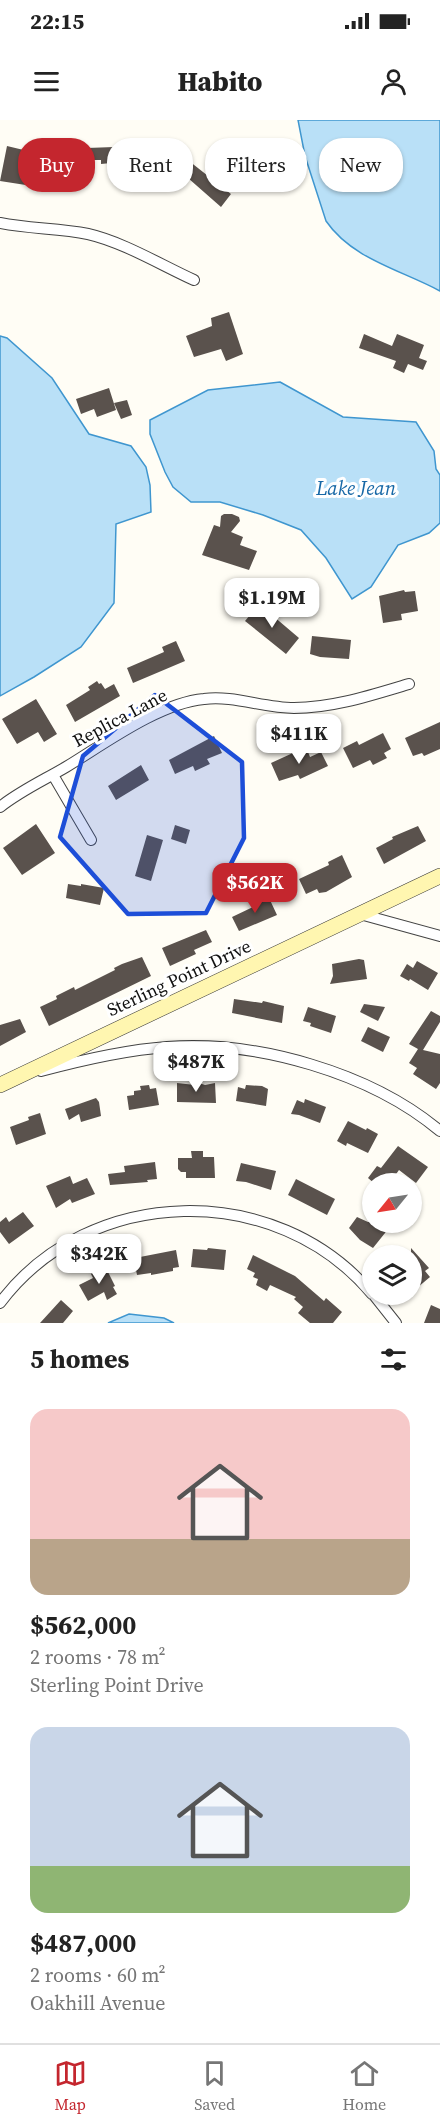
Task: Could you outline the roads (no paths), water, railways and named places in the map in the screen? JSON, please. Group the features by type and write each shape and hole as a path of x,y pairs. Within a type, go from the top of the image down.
{"street":[{"path":"0,223 22,228 89,234 110,241 194,280"},
{"name":"Replica Lane","path":"0,807 134,726 163,710 185,702 204,698 277,707 320,706 410,684"},
{"path":"53,775 91,840"},
{"name":"Sterling Point Drive","path":"0,1085 440,876"},
{"path":"360,914 440,936"},
{"path":"14,1078 105,1057 167,1047 240,1050 311,1065 345,1077 379,1091 404,1105 440,1131"},
{"path":"0,1304 15,1286 39,1264 61,1248 85,1235 110,1224 136,1217 180,1211 215,1212 271,1224 296,1234 329,1254 362,1283"},
{"path":"381,1305 396,1323"}],"water":[{"path":"298,120 440,120 440,291 363,254 337,234 326,221 307,162 307,138 302,138"},
{"path":"0,336 7,338 52,378 89,434 131,446 146,467 150,485 151,512 116,524 114,603 81,647 0,696"},
{"name":"Lake Jean","path":"280,382 343,417 416,422 434,451 436,469 440,475 440,523 429,533 398,545 371,587 352,599 326,558 301,530 220,502 191,502 173,487 150,434 150,420 208,390"},
{"path":"129,1314 164,1318 174,1323 108,1323"}]}
